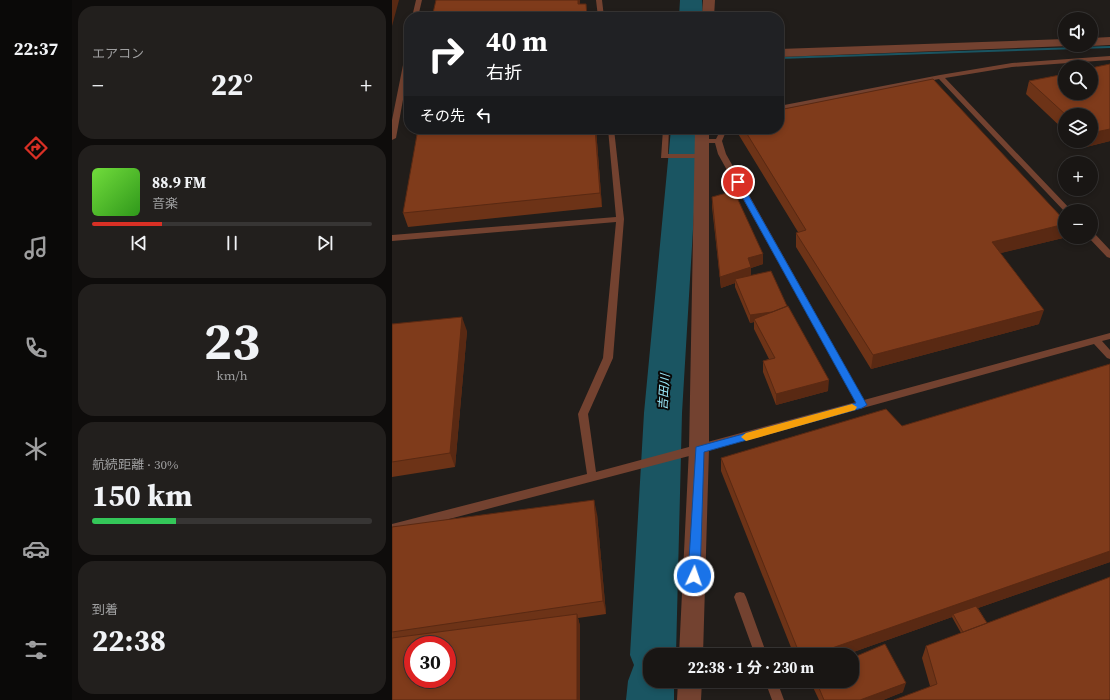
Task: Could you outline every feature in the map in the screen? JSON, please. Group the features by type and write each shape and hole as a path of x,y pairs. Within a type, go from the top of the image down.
{"street":[{"path":"708,12 709,0"},
{"path":"1098,42 1110,41"},
{"path":"784,53 1058,43"},
{"path":"691,648 705,145"},
{"path":"689,700 690,688"}],"lane":[{"path":"416,12 419,0"},
{"path":"599,0 600,12"},
{"path":"784,107 940,77 1012,65 1110,58"},
{"path":"392,138 404,76"},
{"path":"940,77 1061,204"},
{"path":"592,478 583,414 608,358 620,219 612,134"},
{"path":"666,134 664,156 705,145 718,134"},
{"path":"705,145 726,161 862,405"},
{"path":"392,238 620,219"},
{"path":"1098,242 1110,255"},
{"path":"392,529 592,478 1110,336"},
{"path":"1096,340 1110,356"},
{"path":"740,597 758,648"},
{"path":"774,688 778,700"}],"building":[{"path":"436,0 578,0 578,4 586,4 587,12 433,12"},
{"path":"1110,64 1110,129 1098,132 1098,108 1058,108 1029,81 1058,75 1058,100 1098,100 1098,67"},
{"path":"933,79 1058,213 1058,226 992,242 1044,310 873,355 796,233 806,230 747,134 784,134 784,109"},
{"path":"417,134 595,134 600,193 403,213"},
{"path":"734,191 763,254 748,258 751,267 720,277 712,197"},
{"path":"771,271 787,306 772,312 750,315 735,279"},
{"path":"788,306 829,380 776,394 763,361 775,358 754,319"},
{"path":"462,317 450,453 392,462 392,324"},
{"path":"1110,364 1110,551 832,648 797,648 721,458 886,409 902,426"},
{"path":"594,500 603,601 392,632 392,527"},
{"path":"1110,577 1110,700 894,700 937,684 926,646"},
{"path":"976,606 987,623 963,632 953,614"},
{"path":"577,614 577,700 392,700 392,638 404,636 404,688 456,688 456,636 407,636"},
{"path":"885,644 906,683 860,700 824,700 819,688 859,688 859,655"}],"waterway":[{"name":"吉田川","path":"691,0 691,12"},
{"path":"784,58 1110,47"},
{"name":"吉田川","path":"653,648 663,413 685,134"},
{"name":"吉田川","path":"650,700 651,688"}],"slow traffic":[{"path":"746,437 852,407"}],"route":[{"path":"694,576 700,449 862,405 738,182"}]}
